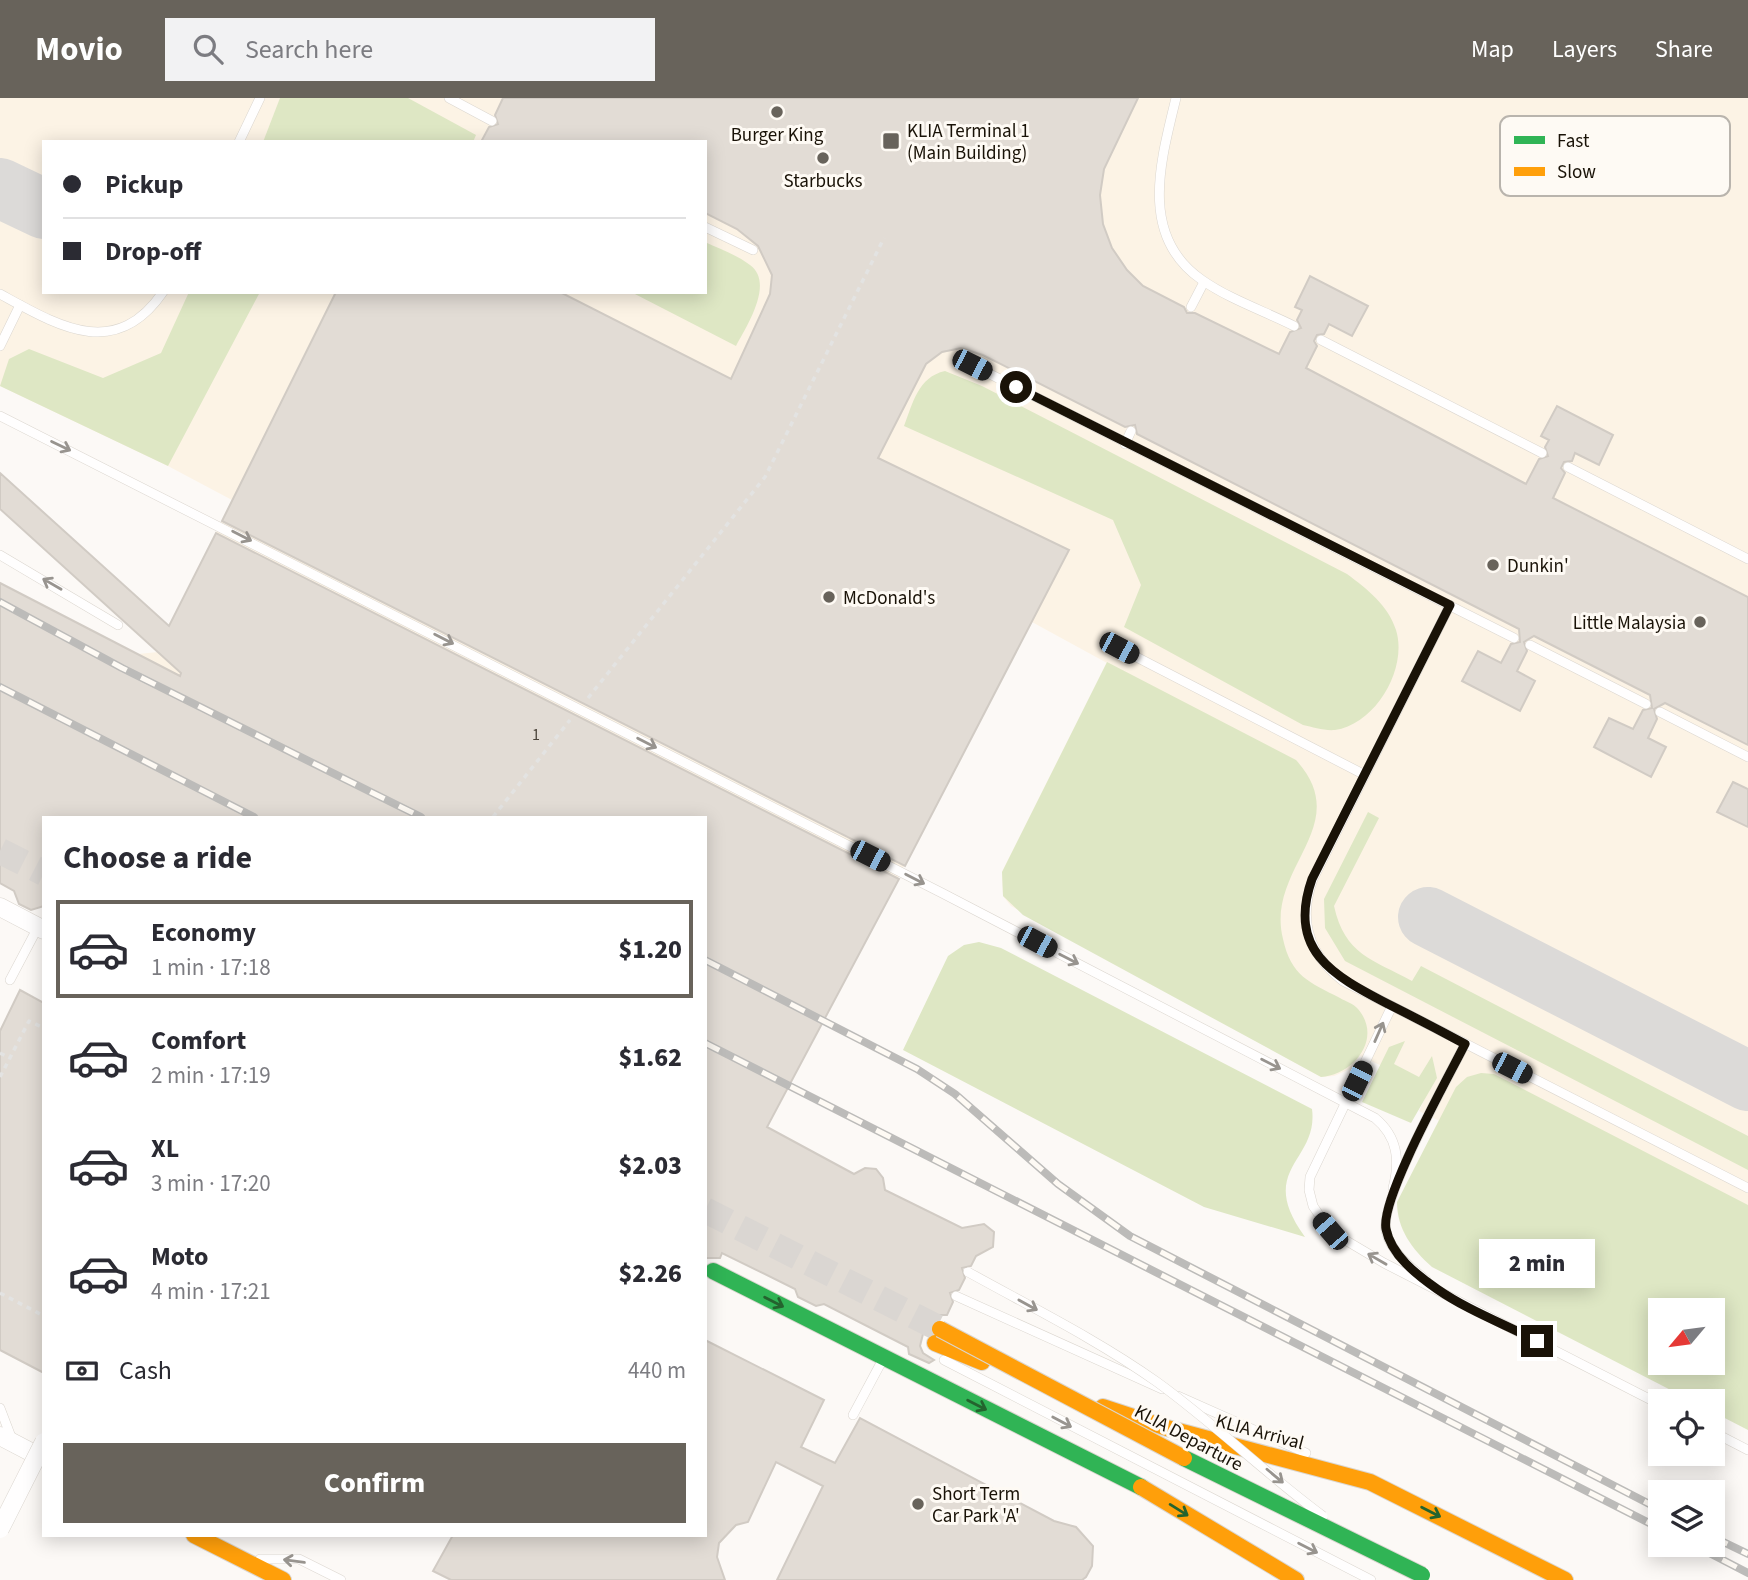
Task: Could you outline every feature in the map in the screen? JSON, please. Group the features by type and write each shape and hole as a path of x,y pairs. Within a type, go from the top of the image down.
{"main road":[{"path":"713,1271 1150,1492 1296,1580"},
{"name":"KLIA Departure","path":"937,1343 1427,1577"},
{"name":"KLIA Arrival","path":"937,1343 1064,1394 1167,1429 1370,1482 1565,1580"},
{"path":"198,1537 283,1580"}],"street":[{"path":"0,907 41,929"},
{"path":"7,1440 42,1458"},
{"path":"0,1529 42,1446"}],"lane":[{"path":"240,140 260,98"},
{"path":"449,98 492,121"},
{"path":"1176,98 1159,170 1158,209 1178,256 1204,282 1294,326"},
{"path":"707,228 753,250"},
{"path":"1191,307 1204,282"},
{"path":"0,294 64,327 95,333 133,321 149,310 161,294"},
{"path":"0,346 20,305"},
{"path":"1321,340 1542,453"},
{"path":"972,365 1514,638"},
{"path":"0,416 580,708 1375,1118 1391,1136 1398,1160 1385,1218 1392,1244 1409,1267 1438,1290"},
{"path":"1125,444 1131,431"},
{"path":"1569,467 1748,559"},
{"path":"0,555 60,588 118,625"},
{"path":"1450,605 1312,879 1304,910 1313,949 1332,973 1392,1006 1748,1188"},
{"path":"1530,645 1646,704"},
{"path":"1119,648 1365,775"},
{"path":"1660,712 1748,757"},
{"path":"10,980 41,929"},
{"path":"1392,1006 1310,1177 1309,1190 1313,1206 1330,1231 1384,1264 1648,1398"},
{"path":"1393,1188 1465,1044"},
{"path":"968,1272 1114,1354 1154,1380 1202,1415 1320,1515 1427,1577"},
{"path":"956,1296 1370,1482"},
{"path":"937,1343 1371,1580"},
{"path":"853,1415 884,1357"},
{"path":"0,1408 7,1440"},
{"path":"1725,1438 1748,1450"},
{"path":"243,1560 299,1559 341,1580"}],"path":[{"path":"494,816 765,477 884,238"},
{"path":"0,1077 29,1021 42,1027"},
{"path":"0,1053 10,1058"},
{"path":"0,1293 42,1315"}],"shaded area":[{"path":"0,98 1748,98 1748,1424 1725,1410 1725,1389 1687,1389 1661,1376 1726,1376 1726,1298 1648,1298 1648,1369 1436,1263 1458,1130 1419,1111 1430,1088 1360,1056 1350,1069 1334,1076 1321,1077 1011,906 1003,896 1002,872 1107,663 1032,622 767,1127 707,816 154,816 76,777 0,724 0,583 138,654 158,652 232,500 168,466 0,386"}],"green space":[{"path":"280,98 408,98 476,135 474,140 264,140"},
{"path":"707,243 740,258 757,273 760,283 756,305 736,346 635,294 707,294"},
{"path":"188,294 259,294 168,466 0,386 9,359 29,349 103,378 161,353"},
{"path":"945,371 982,386 1355,580 1376,598 1388,613 1399,645 1393,677 1375,706 1350,726 1335,730 1303,725 1124,627 1141,585 1113,520 904,426 923,385 928,379"},
{"path":"1107,662 1296,760 1312,784 1317,806 1314,827 1286,890 1281,913 1283,939 1286,952 1296,970 1319,987 1354,1006 1365,1020 1366,1043 1354,1062 1344,1070 1321,1077 1023,915 1003,896 1002,872"},
{"path":"1368,812 1379,818 1334,906 1345,935 1362,954 1412,981 1421,966 1748,1136 1748,1170 1345,961 1325,928 1324,899"},
{"path":"979,942 1001,948 1312,1109 1312,1127 1287,1180 1286,1195 1291,1214 1305,1237 1204,1207 903,1050 948,956 964,945"},
{"path":"1405,1041 1394,1064 1419,1077 1432,1056 1437,1078 1411,1123 1362,1102 1389,1047"},
{"path":"1481,1073 1494,1074 1748,1205 1748,1430 1725,1418 1725,1389 1669,1389 1432,1267 1412,1246 1403,1230 1397,1202 1456,1087 1467,1077"}],"building":[{"name":"KLIA Terminal 1 (Main Building)","path":"503,98 1138,98 1104,169 1100,195 1103,224 1112,248 1127,270 1143,286 1184,307 1187,313 1195,313 1279,354 1290,332 1301,328 1297,320 1302,310 1295,307 1310,276 1368,306 1352,336 1329,324 1324,334 1317,335 1314,341 1317,346 1306,368 1526,484 1539,459 1548,456 1545,447 1549,440 1541,436 1557,406 1613,435 1599,465 1575,453 1572,461 1564,462 1561,468 1565,473 1553,498 1748,597 1748,745 1665,703 1654,709 1657,719 1648,738 1666,747 1651,777 1594,747 1609,718 1633,729 1643,710 1652,708 1650,695 1534,636 1524,642 1527,651 1517,671 1535,681 1520,711 1462,681 1478,651 1501,663 1511,644 1520,642 1519,629 1137,434 1135,425 1125,427 983,355 961,348 942,352 926,364 878,458 1069,550 905,866 222,521 335,294 564,294 731,379 770,294 772,275 758,246 737,229 707,214 707,140 482,140 489,127 498,124 495,115"},
{"path":"0,473 169,626 216,533 899,879 767,1127 854,1174 865,1168 876,1169 883,1178 885,1190 962,1228 984,1224 994,1232 993,1247 976,1256 971,1266 962,1268 965,1278 959,1290 950,1293 953,1302 947,1315 932,1315 926,1322 920,1346 923,1353 934,1360 929,1363 909,1354 908,1347 824,1304 816,1306 798,1297 795,1289 722,1253 720,1258 707,1258 707,816 42,816 42,907 31,910 19,904 14,891 0,883 0,583 180,676 181,673 0,509"},
{"path":"1733,782 1748,789 1748,827 1717,812"},
{"path":"20,990 42,1002 42,1372 0,1350 0,1031"},
{"path":"707,1341 824,1400 801,1447 835,1463 860,1418 1054,1521 1076,1527 1093,1546 1092,1566 1082,1580 777,1580 823,1486 776,1462 748,1522 736,1525 719,1543 717,1557 725,1580 451,1580 433,1571 452,1537 707,1537"}],"taxiway":[{"path":"0,188 42,208"},
{"path":"1428,917 1748,1081"}],"tunnel":[{"path":"0,851 42,872"},
{"path":"707,1211 940,1329"}],"railway":[{"path":"0,602 122,668 419,816"},
{"path":"0,687 252,816"},
{"path":"707,961 917,1069 955,1094 1058,1184 1130,1236 1648,1503"},
{"path":"707,1044 1648,1522"},
{"path":"1725,1543 1748,1554"},
{"path":"1717,1557 1748,1573"}],"traffic: fast":[{"path":"713,1271 1141,1487"},
{"path":"1184,1458 1422,1575"}],"traffic: slow":[{"path":"940,1329 1184,1458"},
{"path":"935,1343 982,1362"},
{"path":"1103,1407 1167,1428 1370,1482 1565,1580"},
{"path":"1141,1487 1296,1580"},
{"path":"198,1537 283,1580"}],"place":[{"name":"Burger King","path":"777,112"},
{"name":"KLIA Terminal 1 (Main Building)","path":"891,141"},
{"name":"Starbucks","path":"823,158"},
{"name":"Dunkin'","path":"1493,565"},
{"name":"McDonald's","path":"829,597"},
{"name":"Little Malaysia","path":"1700,622"},
{"name":"Short Term Car Park 'A'","path":"918,1504"}],"route":[{"path":"1016,387 1450,605 1312,879 1304,910 1306,927 1313,949 1332,973 1465,1044 1393,1188 1385,1218 1386,1231 1409,1267 1438,1290 1537,1341"}]}
